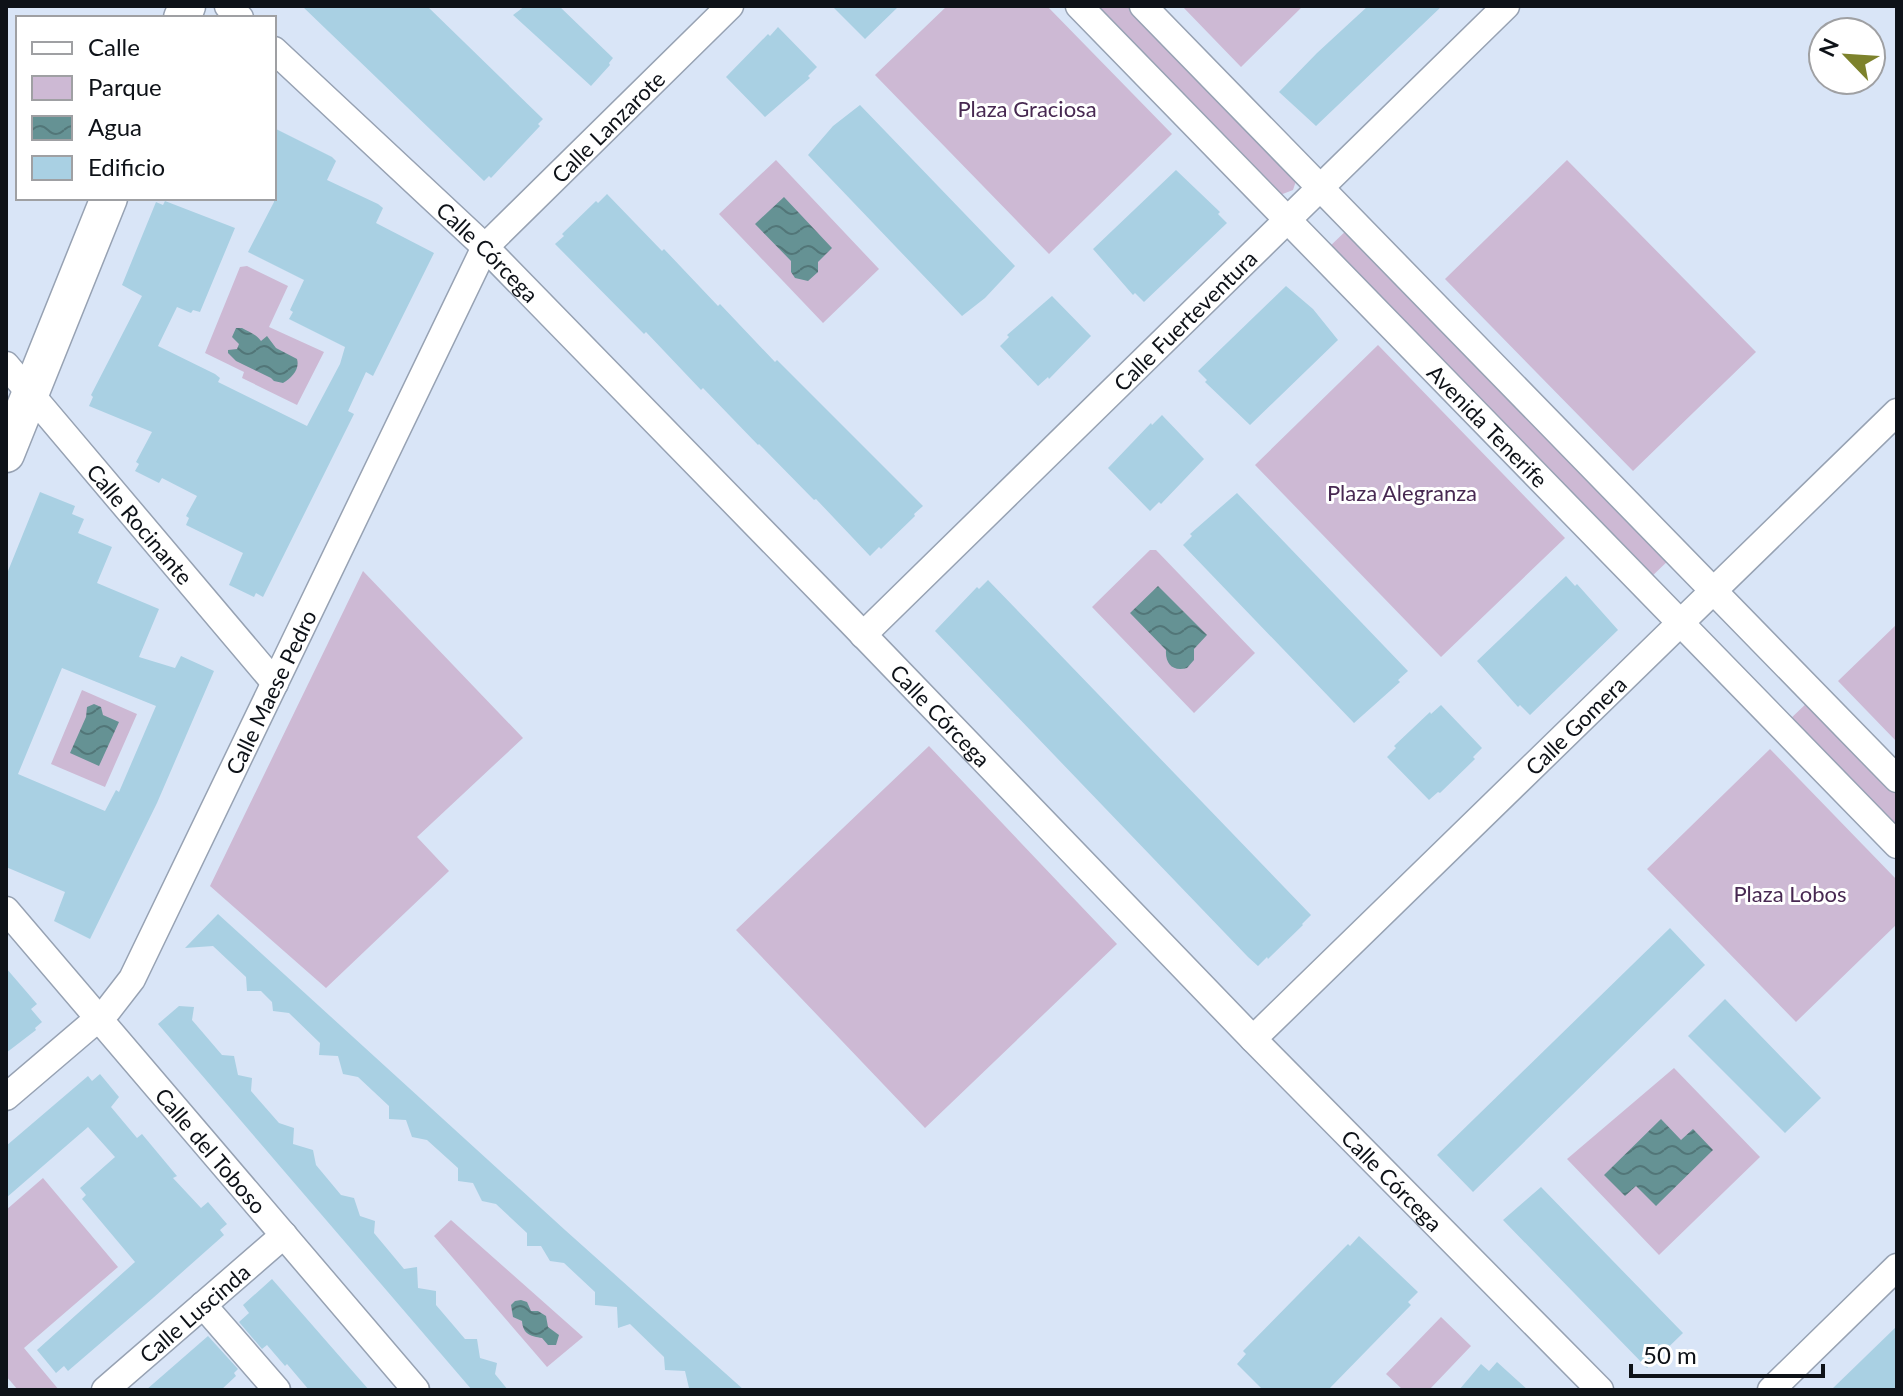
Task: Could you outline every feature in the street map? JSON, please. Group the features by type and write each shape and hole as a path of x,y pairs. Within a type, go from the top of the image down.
{"main road":[{"path":"6,454 108,200"}],"street":[{"name":"Calle Lanzarote","path":"485,247 730,6"},
{"name":"Avenida Tenerife","path":"1079,6 1897,845"},
{"name":"Avenida Tenerife","path":"1143,6 1897,779"},
{"name":"Calle Fuerteventura","path":"863,635 1506,6"},
{"name":"Calle Córcega","path":"276,52 485,247 1253,1039 1600,1390"},
{"name":"Calle Maese Pedro","path":"6,1097 98,1019 117,1001 132,979 485,247"},
{"name":"Calle Rocinante","path":"6,365 275,683"},
{"name":"Calle Gomera","path":"1253,1039 1897,412"},
{"name":"Calle del Toboso","path":"6,910 416,1390"},
{"name":"Calle Luscinda","path":"105,1390 284,1235"},
{"path":"1771,1390 1897,1267"},
{"path":"203,1305 277,1390"}],"green space":[{"name":"Plaza Graciosa","path":"947,6 1047,6 1172,134 1049,254 875,75"},
{"path":"1091,6 1135,6 1297,178 1293,190 1280,195"},
{"path":"1182,6 1303,6 1241,67"},
{"path":"776,160 879,269 823,323 719,214"},
{"path":"1567,160 1756,352 1633,471 1445,279"},
{"path":"1351,226 1672,557 1649,579 1327,249"},
{"path":"247,266 288,286 269,327 324,352 297,405 242,378 244,372 205,353 240,267"},
{"name":"Plaza Alegranza","path":"1378,345 1565,538 1441,657 1255,465"},
{"path":"1150,550 1156,550 1255,653 1194,713 1092,607"},
{"path":"363,571 523,738 417,837 449,871 326,988 210,886"},
{"path":"1897,624 1897,742 1838,681"},
{"path":"82,690 137,714 105,787 51,764"},
{"path":"1809,701 1897,791 1897,832 1788,721"},
{"path":"929,746 1117,944 925,1128 736,930"},
{"name":"Plaza Lobos","path":"1770,749 1897,880 1897,924 1796,1022 1647,869"},
{"path":"1674,1068 1760,1157 1659,1255 1567,1159"},
{"path":"43,1178 118,1267 24,1348 59,1390 18,1390 6,1376 6,1210"},
{"path":"451,1220 583,1337 547,1367 434,1236"},
{"path":"1441,1317 1471,1346 1429,1390 1403,1390 1386,1374"}],"water":[{"path":"784,197 832,248 818,262 818,272 808,281 795,278 791,272 791,261 755,224"},
{"path":"236,328 250,332 261,341 267,336 276,348 297,359 292,376 283,383 274,381 236,361 228,350 237,349 239,344 232,337"},
{"path":"1158,586 1207,635 1194,649 1194,660 1187,668 1171,666 1166,650 1130,613"},
{"path":"94,704 101,707 103,715 119,722 99,766 70,753 86,717 87,707"},
{"path":"1661,1119 1681,1140 1693,1129 1713,1150 1656,1206 1636,1186 1625,1196 1604,1175"},
{"path":"521,1300 527,1302 531,1311 546,1316 548,1327 559,1335 556,1345 548,1345 542,1338 528,1334 522,1321 513,1317 511,1305"}],"building":[{"path":"302,6 427,6 543,119 538,124 540,126 491,178 489,176 484,181"},
{"path":"525,6 559,6 613,58 591,86 513,15"},
{"path":"832,6 899,6 865,39"},
{"path":"1368,6 1442,6 1316,126 1279,92"},
{"path":"778,27 817,67 808,76 810,78 765,117 726,77"},
{"path":"860,105 1015,266 985,298 962,316 808,155 833,126"},
{"path":"276,129 332,157 336,161 327,180 378,204 383,208 376,223 434,253 373,376 366,372 348,411 354,414 263,597 256,593 254,597 229,585 243,553 186,525 189,518 186,516 197,496 162,478 159,483 135,471 139,464 136,462 152,432 89,406 91,395 142,296 122,285 156,202 163,205 165,201 235,228 200,312 193,310 191,313 177,307 158,346 215,374 220,378 218,382 307,426 340,364 345,347 289,319 304,280 248,252 274,202"},
{"path":"1176,170 1220,212 1218,214 1227,223 1144,302 1135,293 1133,295 1093,249"},
{"path":"607,194 923,506 881,549 879,547 870,556 816,499 703,388 701,390 555,244 596,201 598,203"},
{"path":"1286,286 1313,309 1338,340 1250,425 1205,382 1207,380 1198,371"},
{"path":"1052,296 1091,336 1049,379 1038,386 1000,346 1009,337 1007,335"},
{"path":"1162,415 1204,459 1161,504 1159,502 1150,511 1108,468"},
{"path":"40,492 75,506 72,514 84,519 78,533 112,547 97,583 159,609 139,657 175,668 181,656 214,671 157,803 90,939 54,921 65,892 6,867 6,576","holes":["62,668 156,706 119,792 116,790 105,811 18,774"]},
{"path":"1237,493 1408,671 1354,723 1183,545 1192,536 1190,534"},
{"path":"1566,576 1618,630 1530,715 1520,705 1518,707 1477,661"},
{"path":"988,580 1311,915 1268,959 1258,966 1248,957 935,631 977,587 979,589"},
{"path":"1441,705 1482,748 1473,757 1475,759 1429,800 1387,757 1396,748 1394,746"},
{"path":"218,914 744,1390 689,1388 685,1371 665,1370 664,1357 630,1324 618,1328 617,1307 595,1305 595,1292 564,1263 550,1261 541,1246 527,1246 527,1233 496,1204 482,1201 473,1183 458,1181 458,1168 427,1140 412,1137 406,1120 389,1119 389,1106 358,1077 343,1074 338,1056 319,1055 320,1043 289,1013 273,1011 272,1002 261,991 247,991 246,977 213,946 185,948"},
{"path":"1670,928 1705,965 1473,1192 1437,1155"},
{"path":"6,968 37,1004 31,1009 42,1022 6,1053"},
{"path":"1725,999 1821,1098 1785,1133 1688,1036"},
{"path":"179,1006 194,1007 192,1020 222,1055 234,1056 238,1075 252,1078 251,1091 279,1123 294,1128 293,1144 313,1150 316,1165 341,1195 354,1198 360,1216 375,1221 374,1233 404,1269 417,1267 418,1288 436,1291 436,1305 465,1339 477,1339 480,1358 497,1363 495,1374 508,1390 472,1390 158,1024"},
{"path":"100,1074 119,1097 111,1107 137,1138 142,1134 177,1176 173,1178 201,1208 208,1202 227,1224 220,1230 224,1235 153,1298 68,1371 64,1366 56,1373 37,1350 135,1262 82,1199 86,1195 80,1188 115,1157 88,1127 6,1198 6,1146 88,1076 92,1081"},
{"path":"1541,1187 1683,1333 1647,1368 1503,1220"},
{"path":"1359,1236 1418,1292 1408,1302 1411,1305 1328,1390 1263,1390 1237,1364 1246,1354 1243,1351"},
{"path":"272,1279 369,1390 309,1390 267,1345 262,1349 239,1322 249,1313 243,1305"},
{"path":"1897,1326 1897,1390 1831,1390"},
{"path":"208,1336 238,1369 234,1373 236,1376 221,1390 146,1390"},
{"path":"1497,1362 1528,1390 1459,1390 1481,1364 1489,1371"}]}
